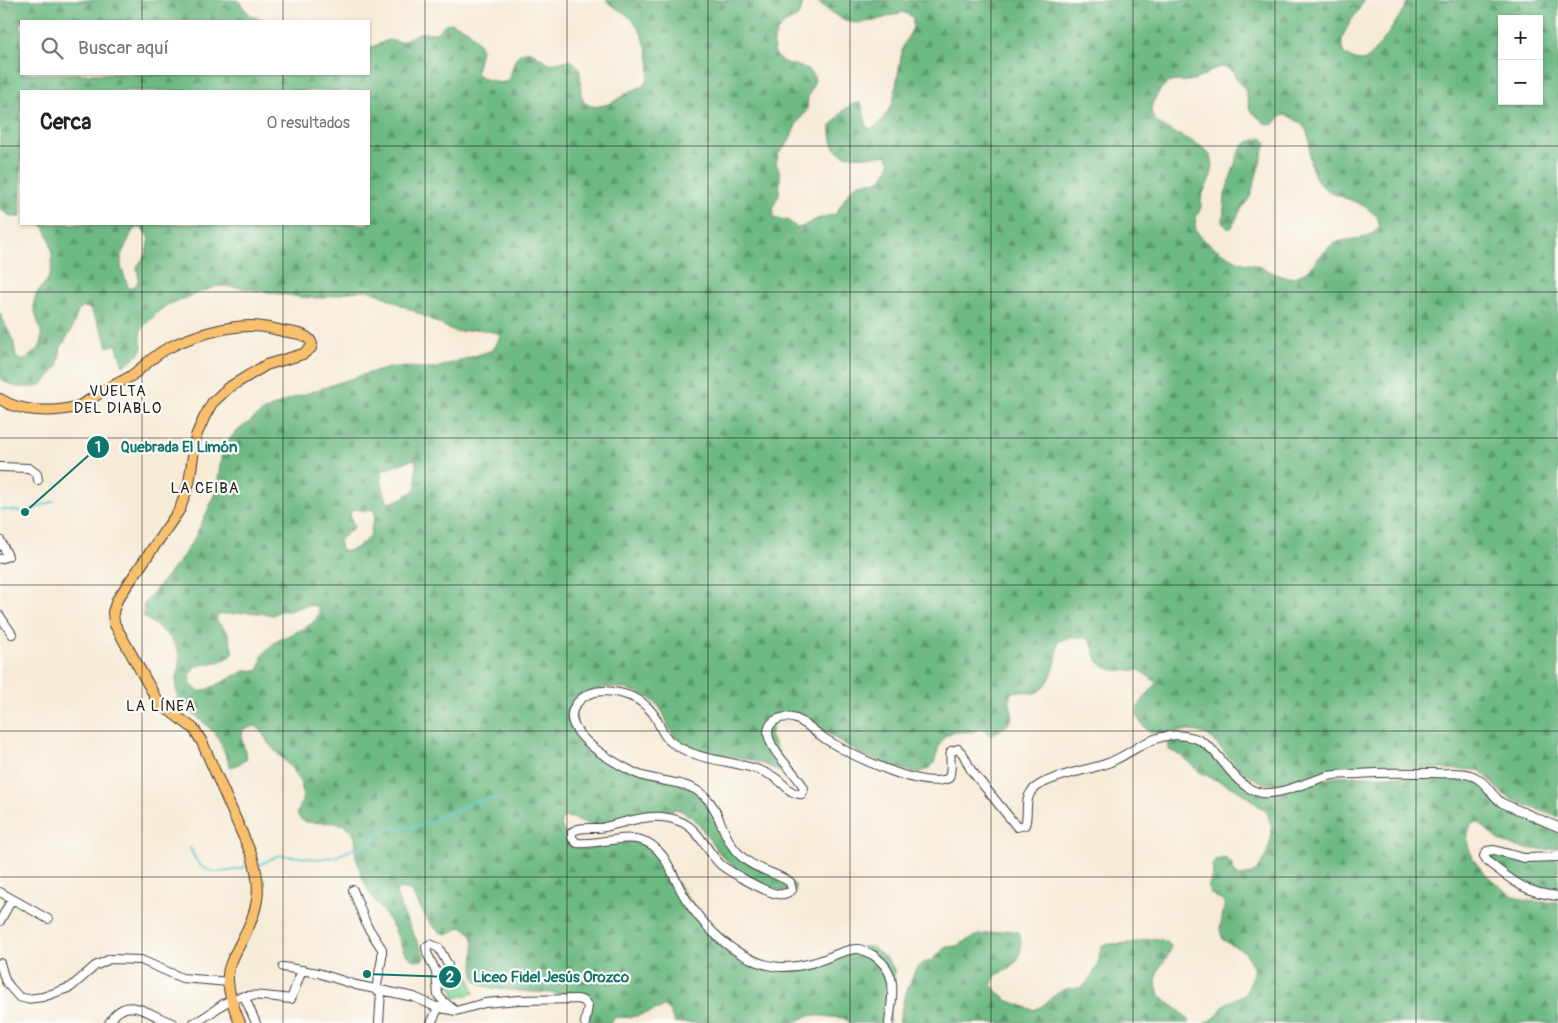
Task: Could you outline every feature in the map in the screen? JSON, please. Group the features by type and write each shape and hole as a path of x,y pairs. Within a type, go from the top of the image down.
{"main road":[{"path":"0,399 17,407 26,408 75,407 89,401 100,392 129,377 170,347 228,329 261,326 304,335 311,341 311,348 303,354 266,365 228,388 212,403 196,436 189,483 180,509 122,591 113,612 114,623 157,700 194,729 202,742 252,856 257,872 256,906 247,931 230,966 228,982 240,1023"}],"street":[{"path":"0,466 29,468 37,474 38,480"},
{"path":"0,540 8,556 0,559"},
{"path":"0,616 12,634"},
{"path":"889,1023 894,986 891,973 872,955 859,949 850,950 814,963 781,967 765,964 736,951 702,920 686,899 660,853 647,843 640,840 618,838 589,844 577,843 572,838 572,832 575,829 602,828 644,817 667,816 687,825 697,834 720,864 733,873 777,894 788,894 792,890 790,882 758,868 740,854 726,835 715,810 705,796 696,790 639,775 614,762 590,746 579,733 573,718 575,706 582,697 590,693 602,691 632,696 648,707 662,732 676,746 697,755 759,770 775,777 798,795 802,794 804,788 775,750 769,738 768,731 770,725 783,717 796,719 828,741 873,764 924,780 937,781 949,778 952,768 951,751 958,749 964,754 971,770 1017,827 1025,825 1028,817 1028,799 1031,792 1041,782 1108,763 1148,741 1163,736 1183,736 1198,739 1207,745 1244,784 1262,792 1274,792 1330,776 1346,774 1385,772 1468,774 1481,780 1494,798 1502,803 1558,827"},
{"path":"1558,857 1524,858 1494,850 1487,851 1484,856 1488,862 1525,889 1558,896"},
{"path":"353,890 367,926 382,949 379,1023"},
{"path":"0,892 48,919"},
{"path":"0,921 12,899"},
{"path":"448,965 439,948 433,944 427,946 427,953 436,972 438,995 456,1011"},
{"path":"0,963 10,987 19,997 28,999 43,997 71,987 95,966 110,959 141,960 182,978 228,982"},
{"path":"283,967 324,974 356,985 414,997 439,1007 456,1011 485,1003 519,1000 584,1000 588,1006 585,1023"},
{"path":"193,1023 232,999 244,996 255,995 291,999 302,970"},
{"path":"244,996 256,1023"},
{"path":"109,1023 114,1015 121,1010 132,1007 174,1023"},
{"path":"432,1023 439,1007"}],"green space":[{"path":"0,0 238,0 251,15 264,20 20,20 20,75 370,75 370,46 388,40 401,42 419,33 436,33 445,24 452,23 468,30 480,45 481,50 476,72 482,77 501,83 506,81 509,78 517,56 526,52 533,53 550,63 569,60 579,69 581,96 584,101 589,105 602,106 640,88 648,79 650,71 647,51 636,24 631,18 606,0 804,0 798,16 783,25 778,31 774,46 777,57 782,61 807,69 812,73 815,80 808,97 807,110 797,123 788,143 779,153 776,163 780,178 779,195 773,207 774,218 787,220 799,228 819,218 836,214 854,187 862,182 878,181 886,174 890,162 887,156 848,156 841,153 835,148 831,126 847,107 855,103 862,105 867,127 871,129 879,124 893,103 903,46 913,28 913,17 903,12 874,21 856,23 846,21 830,12 816,0 1364,0 1342,40 1342,49 1346,55 1360,61 1370,56 1382,42 1408,0 1558,0 1558,817 1506,796 1485,774 1478,770 1337,768 1275,784 1266,784 1239,768 1209,736 1195,731 1156,733 1148,730 1139,720 1137,712 1142,701 1157,683 1140,670 1114,670 1103,666 1098,661 1087,638 1075,637 1059,641 1053,670 1049,680 1042,689 1034,693 1017,691 1011,693 1012,717 1008,724 990,736 983,727 973,732 952,732 945,736 930,768 918,773 889,766 860,754 799,715 786,715 774,720 770,736 795,781 793,781 776,770 758,762 685,746 676,739 660,708 647,697 619,688 601,689 593,692 575,707 577,735 586,745 606,760 702,791 739,858 790,881 795,885 796,891 793,893 764,885 737,869 722,856 691,817 677,809 594,826 565,817 561,820 564,832 574,844 580,848 590,849 618,840 650,843 687,897 719,935 762,965 779,971 800,971 863,947 872,947 889,961 895,971 889,1023 851,1023 843,1018 810,1015 793,1023 674,1023 672,1016 663,1007 635,1016 616,1017 609,1023 588,1023 592,1002 584,998 495,989 481,984 473,972 474,947 473,939 469,932 462,927 451,933 444,934 432,925 409,889 398,889 396,894 403,913 424,955 423,959 414,960 404,952 395,930 367,888 357,859 353,833 347,827 340,824 306,822 300,819 297,813 302,802 303,792 301,783 259,729 255,726 243,729 242,740 247,759 231,768 217,735 179,700 176,687 180,658 178,651 169,637 143,616 144,604 181,559 194,539 216,493 222,451 232,436 240,429 264,411 287,400 365,374 394,367 436,368 493,350 500,337 498,333 478,329 456,332 379,294 367,290 323,298 300,297 236,287 217,286 167,305 160,310 142,328 140,333 142,348 139,354 123,366 116,344 108,347 89,308 83,307 78,311 71,331 61,347 58,366 45,382 36,387 16,387 0,378 0,313 14,343 16,357 20,360 25,360 39,348 41,343 41,331 35,313 34,302 38,292 48,279 52,266 52,250 48,235 42,225 370,225 370,90 20,90 20,217 15,217 0,209","holes":["1219,67 1228,68 1245,89 1250,110 1267,125 1274,124 1281,116 1286,115 1298,121 1304,128 1308,135 1312,170 1317,180 1325,188 1341,197 1361,204 1377,216 1379,226 1371,235 1335,243 1303,274 1292,277 1281,276 1255,265 1240,262 1229,257 1200,236 1195,222 1201,207 1201,199 1211,175 1212,160 1207,152 1198,145 1164,127 1155,120 1151,112 1153,102 1166,84 1192,80","138,227 149,238 146,254 137,267 139,279 136,285 129,289 121,267 121,255 133,230","414,459 416,460 415,490 401,499 387,502 381,479 383,470","370,509 375,512 371,534 358,547 345,551 341,550 339,540 354,527 350,515 352,510 363,511","307,605 319,608 318,615 314,621 269,647 257,671 247,670 204,691 198,691 190,683 190,674 194,667 225,660 233,653 228,633 216,620 217,615 250,612 273,615 279,611 288,611"]},
{"path":"1262,138 1266,143 1250,197 1232,227 1228,229 1223,223 1225,194 1238,155 1242,147 1248,142"},
{"path":"1178,739 1198,741 1241,780 1263,794 1339,776 1459,776 1475,778 1503,800 1558,825 1558,849 1534,849 1510,845 1496,838 1477,822 1471,824 1468,842 1469,850 1477,865 1510,894 1520,899 1531,901 1558,902 1558,1023 1205,1023 1216,1017 1225,1004 1245,994 1253,976 1253,967 1245,952 1223,940 1220,929 1225,903 1210,893 1208,888 1213,872 1212,865 1215,860 1225,858 1232,864 1235,874 1239,876 1252,874 1258,870 1267,853 1272,828 1267,812 1238,790 1201,773 1180,755 1169,750 1167,744"},
{"path":"1491,852 1558,859 1558,892 1536,888 1521,881 1490,858"},
{"path":"1007,930 1019,932 1021,940 1020,953 1015,964 996,975 991,985 1007,1000 1033,1010 1038,1008 1061,991 1085,985 1099,961 1100,950 1103,945 1156,939 1166,942 1171,946 1169,954 1157,974 1156,984 1158,992 1180,1011 1190,1023 899,1023 904,998 915,971 921,964 932,960 946,947 957,946 975,936"},
{"path":"466,966 474,993 455,998 447,971"}],"waterway":[{"path":"0,509 25,512 54,501"},
{"path":"259,865 279,855 316,859 334,857 368,843 383,830 425,825 476,801 499,798"},
{"path":"190,848 199,864 212,871 231,871 249,865"}],"place":[{"name":"Quebrada El Limón","path":"25,512"},
{"name":"Liceo Fidel Jesús Orozco","path":"367,974"}],"district":[{"name":"VUELTA DEL DIABLO","path":"118,400"},
{"name":"LA CEIBA","path":"205,488"},
{"name":"LA LÍNEA","path":"161,706"}]}
